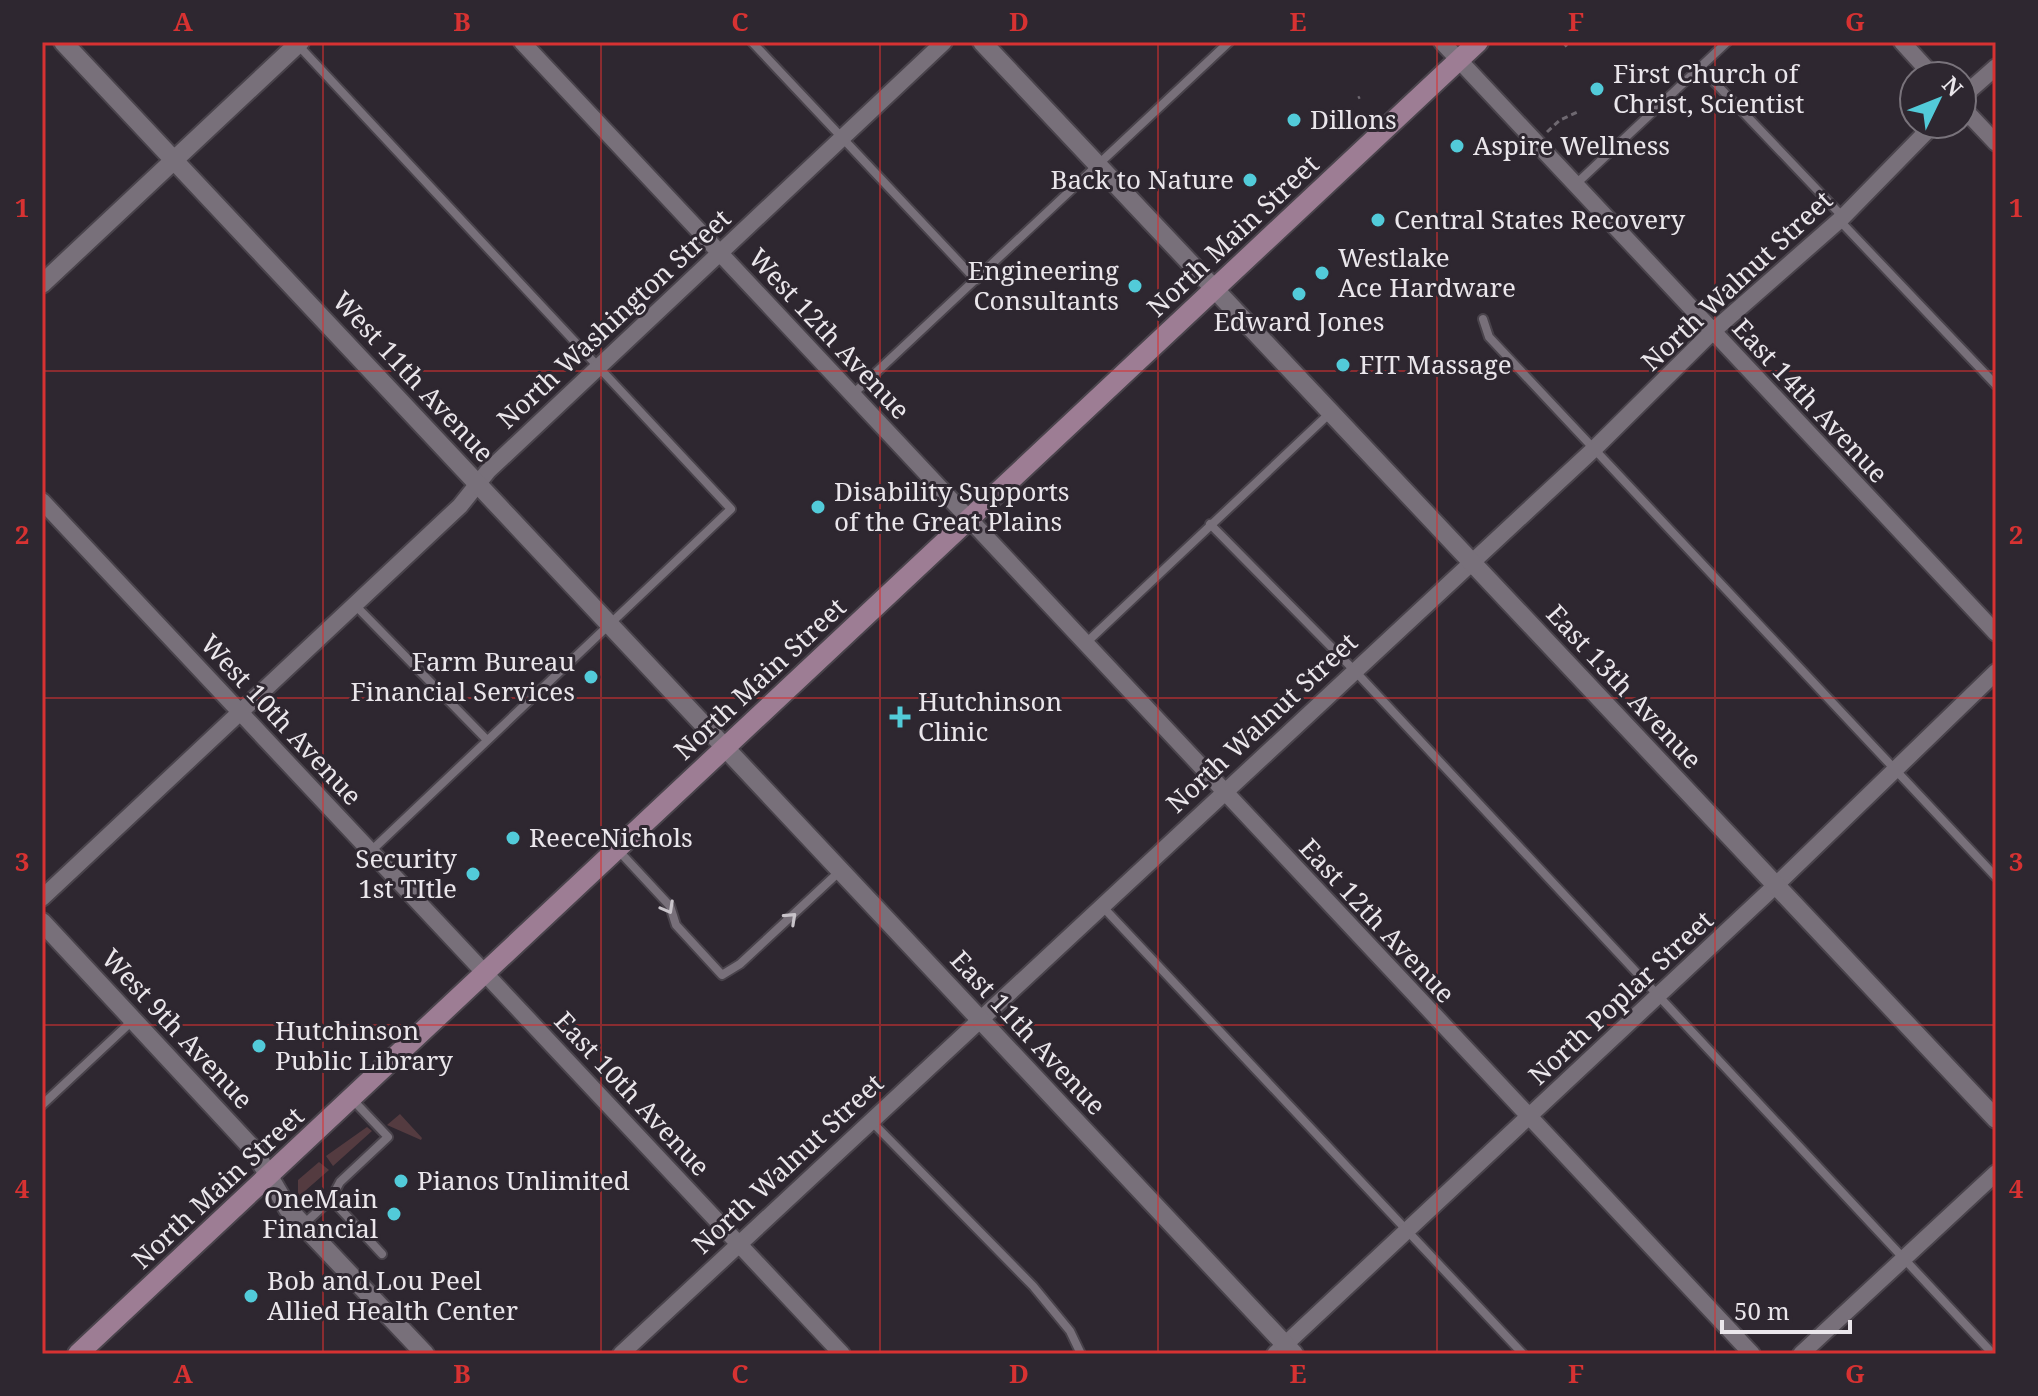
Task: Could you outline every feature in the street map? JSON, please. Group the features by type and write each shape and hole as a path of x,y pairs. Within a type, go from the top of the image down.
{"main road":[{"name":"North Main Street","path":"78,1354 1478,42"}],"street":[{"name":"West 11th Avenue","path":"63,42 725,748"},
{"name":"West 12th Avenue","path":"522,42 969,519"},
{"name":"North Washington Street","path":"42,898 355,605 598,366 944,42"},
{"name":"East 13th Avenue","path":"982,42 1996,1119"},
{"name":"East 14th Avenue","path":"1442,42 1996,633"},
{"path":"1902,42 1918,60"},
{"path":"42,284 298,43"},
{"path":"1978,83 1996,67"},
{"path":"1978,124 1996,143"},
{"name":"North Walnut Street","path":"621,1354 1595,448 1712,332 1841,218 1918,140"},
{"name":"West 10th Avenue","path":"42,501 485,973"},
{"name":"East 12th Avenue","path":"969,519 1752,1354"},
{"name":"North Poplar Street","path":"1285,1351 1996,672"},
{"name":"East 11th Avenue","path":"725,748 1285,1351"},
{"name":"West 9th Avenue","path":"42,922 253,1149 288,1209 425,1354"},
{"name":"East 10th Avenue","path":"485,973 842,1354"},
{"path":"1801,1354 1996,1173"}],"lane":[{"path":"752,42 976,280"},
{"path":"852,394 1098,166 1218,46 1229,42"},
{"path":"1575,184 1727,42"},
{"path":"298,43 731,509 371,851"},
{"path":"1700,67 1996,385"},
{"path":"1483,319 1489,337 1897,768 1996,877"},
{"path":"1087,642 1330,413"},
{"path":"1210,524 1354,670 1993,1354"},
{"path":"355,605 487,740"},
{"path":"617,849 670,906 676,925 722,975 740,964 841,871"},
{"path":"1102,905 1523,1354"},
{"path":"42,1105 133,1020"},
{"path":"303,1225 331,1199 340,1182 388,1137 352,1098"},
{"path":"871,1120 1033,1286 1070,1331 1081,1354"},
{"path":"331,1199 382,1254"}],"path":[{"path":"1563,42 1567,47"},
{"path":"1536,142 1560,120 1580,111"}],"shaded area":[{"path":"400,1114 422,1138 421,1140 387,1125"},
{"path":"367,1127 372,1131 333,1166 326,1156"},
{"path":"319,1162 329,1170 298,1197 298,1180"}],"place":[{"name":"First Church of Christ, Scientist","path":"1597,89"},
{"name":"Dillons","path":"1294,120"},
{"name":"Aspire Wellness","path":"1457,146"},
{"name":"Back to Nature","path":"1250,180"},
{"name":"Central States Recovery","path":"1378,220"},
{"name":"Westlake Ace Hardware","path":"1322,273"},
{"name":"Engineering Consultants","path":"1135,286"},
{"name":"Edward Jones","path":"1299,294"},
{"name":"FIT Massage","path":"1343,365"},
{"name":"Disability Supports of the Great Plains","path":"818,507"},
{"name":"Farm Bureau Financial Services","path":"591,677"},
{"name":"Hutchinson Clinic","path":"900,717"},
{"name":"ReeceNichols","path":"513,838"},
{"name":"Security 1st TItle","path":"473,874"},
{"name":"Hutchinson Public Library","path":"259,1046"},
{"name":"Pianos Unlimited","path":"401,1181"},
{"name":"OneMain Financial","path":"394,1214"},
{"name":"Bob and Lou Peel Allied Health Center","path":"251,1296"}]}
